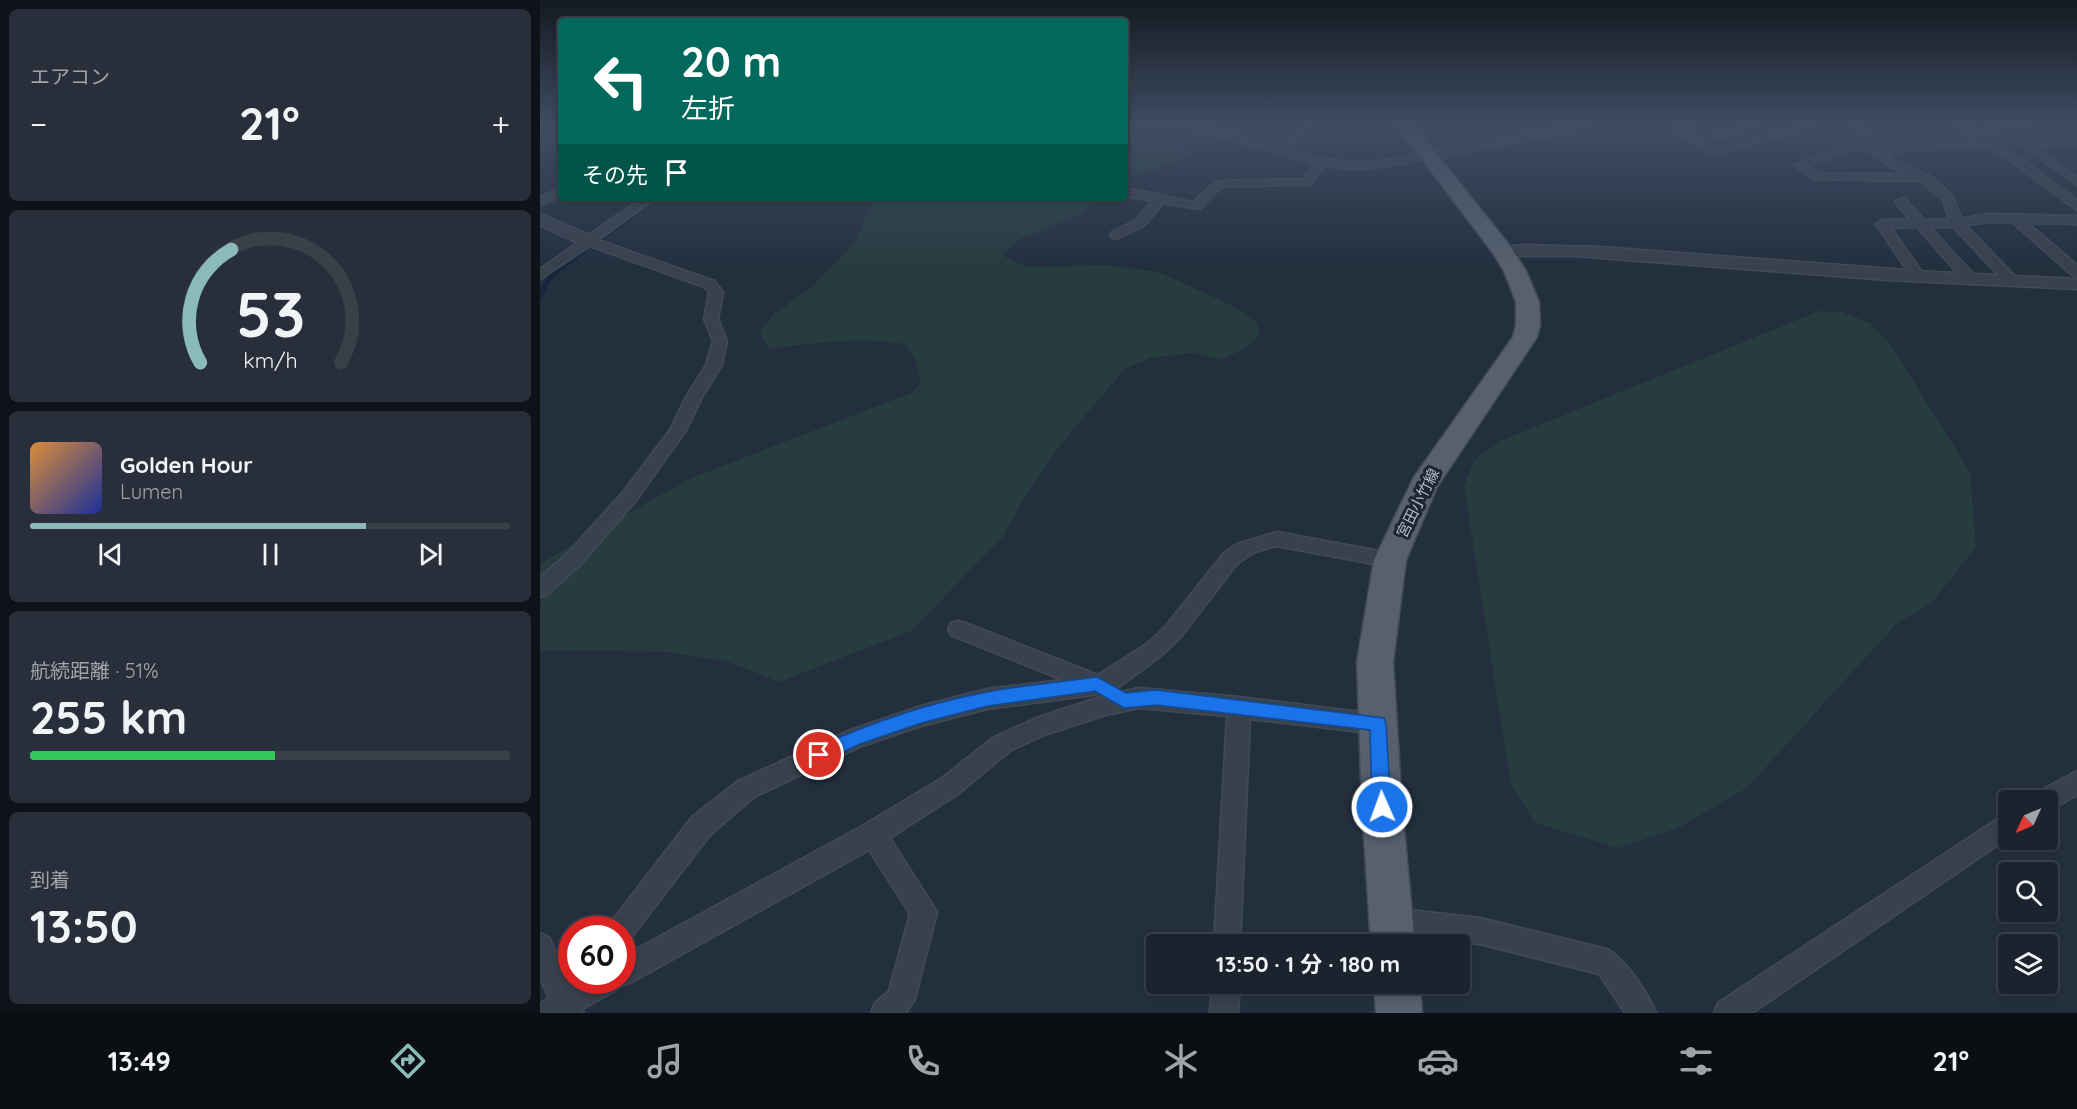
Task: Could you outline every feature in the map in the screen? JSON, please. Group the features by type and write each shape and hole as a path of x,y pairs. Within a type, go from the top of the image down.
{"main road":[{"name":"宮田小竹線","path":"1392,933 1382,807 1375,662 1390,560 1424,484 1525,338 1531,310 1525,293 1502,250 1444,173"},
{"path":"1398,994 1399,1013"}],"street":[{"path":"1128,192 1196,206 1213,189 1224,183 1307,182 1313,173"},
{"path":"1811,173 1814,176 1926,178"},
{"path":"1914,173 1926,178 1949,199 1956,223 2013,282"},
{"path":"2034,173 2077,206"},
{"path":"540,202 558,193"},
{"path":"1116,235 1140,223 1161,198"},
{"path":"540,275 646,201"},
{"path":"1900,202 1972,281"},
{"path":"1919,278 1882,224 1956,223 1988,218 2077,220"},
{"path":"540,219 590,242 709,284 716,292 711,319 720,341 714,364 677,432 629,497 573,560 540,590"},
{"path":"2016,219 2077,272"},
{"path":"1502,250 1524,249 1919,278 2077,284"},
{"path":"632,916 701,826 746,789 856,738 921,716 987,699 1097,684 1112,679 1155,649 1173,632 1230,559 1244,549 1277,539 1390,560"},
{"path":"958,629 1097,684 1124,700"},
{"path":"636,964 873,834 951,786 1002,744 1039,727 1124,700 1156,698 1378,724"},
{"path":"1228,934 1239,707"},
{"path":"2058,793 2077,782"},
{"path":"1728,1013 1998,831"},
{"path":"873,834 924,912 901,999 885,1013"},
{"path":"1392,933 1480,931 1607,963 1642,1013"},
{"path":"540,946 563,999"},
{"path":"1224,1013 1225,994"}],"green space":[{"path":"1128,173 1143,173 1128,178"},
{"path":"870,201 1092,201 1083,213 1018,240 1003,256 1027,267 1107,265 1159,272 1233,306 1256,322 1260,333 1245,349 1221,359 1193,353 1150,358 1125,369 1057,449 1022,502 1002,538 911,631 779,682 726,661 666,652 540,650 541,563 689,479 911,393 921,383 915,359 904,344 854,340 770,349 759,333 775,313 812,287 856,241"},
{"path":"1819,311 1842,312 1870,323 1893,348 1970,472 1976,547 1931,604 1897,623 1747,788 1678,828 1618,848 1535,823 1511,785 1464,486 1474,460 1500,441"}],"waterway":[{"path":"554,274 653,201"},
{"path":"540,297 555,272"}],"route":[{"path":"819,755 856,738 921,716 987,699 1097,684 1124,700 1156,698 1378,724 1382,807"}]}
